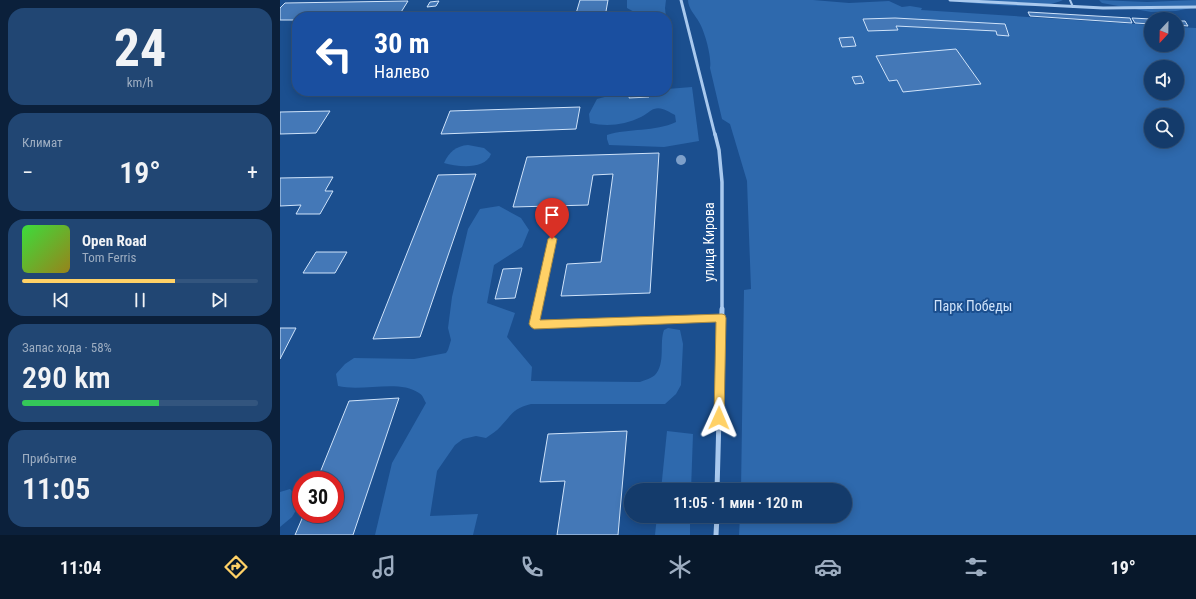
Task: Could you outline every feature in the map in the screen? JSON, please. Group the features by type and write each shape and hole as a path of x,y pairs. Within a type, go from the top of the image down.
{"street":[{"name":"улица Кирова","path":"681,0 719,150 722,182 722,318 717,483"},
{"path":"950,0 1073,7 1172,9 1196,7"},
{"path":"716,535 717,523"}],"lane":[{"path":"1070,0 1073,7"},
{"path":"552,239 534,324 722,318"}],"green space":[{"path":"627,0 666,0 665,12 634,12 627,8"},
{"name":"Парк Победы","path":"688,0 813,0 849,3 889,1 902,7 910,6 922,8 921,10 1144,25 1144,52 1184,52 1184,27 1196,28 1196,535 739,535 740,523 852,523 852,483 741,483 744,290 751,289 747,181 730,124 722,119 710,68 710,58 706,38 699,22 690,9"},
{"path":"957,0 1063,0 1042,5 1013,6 960,2"},
{"path":"1099,0 1147,2 1196,0 1196,7 1176,11 1151,12 1102,3"},
{"path":"692,87 699,141 664,147 609,145 607,135 624,131 651,129 676,122 675,115 659,108 652,110 635,120 622,123 603,125 590,123 589,114 597,99 610,96 672,96 672,89"},
{"path":"468,145 484,148 491,154 483,163 477,165 456,166 444,163 453,150"},
{"path":"499,206 521,218 529,230 522,247 494,265 487,303 515,313 507,337 532,367 531,381 640,382 646,380 654,376 658,370 661,359 664,330 668,328 680,330 683,344 681,385 676,394 665,404 531,404 521,407 514,412 498,429 486,438 476,436 463,439 455,445 437,471 430,516 478,514 473,535 375,535 392,463 426,403 420,394 411,389 401,387 391,386 358,388 338,386 336,374 345,364 354,358 414,359 446,353 451,340 448,328 452,297 468,229 480,209"},
{"path":"667,431 693,434 691,483 662,483"},
{"path":"290,489 292,491 292,517 280,527 280,492"},
{"path":"656,523 690,523 690,535 655,535"}],"building":[{"path":"580,0 608,0 606,12 576,12"},
{"path":"408,1 401,12 292,12 292,20 280,20 280,8 285,3"},
{"path":"439,1 436,6 427,7 430,2"},
{"path":"1028,12 1130,18 1132,23 1030,16"},
{"path":"895,18 1005,24 1009,36 997,35 996,31 896,26 898,30 868,31 863,19"},
{"path":"1132,18 1144,19 1144,24 1135,23"},
{"path":"1184,21 1185,21 1188,26 1184,26"},
{"path":"853,37 856,46 842,47 839,38"},
{"path":"956,49 981,84 903,92 897,80 889,81 876,56"},
{"path":"861,76 864,83 855,84 852,77"},
{"path":"629,96 649,96 649,97 629,98"},
{"path":"580,107 576,129 441,134 450,111"},
{"path":"330,111 316,133 280,134 280,112"},
{"path":"659,153 650,293 561,296 567,264 601,262 613,174 593,175 588,205 513,207 527,157"},
{"path":"476,174 420,337 373,339 438,175"},
{"path":"333,177 325,191 333,191 320,214 296,214 301,205 280,206 280,178"},
{"path":"316,252 347,252 335,273 303,273"},
{"path":"522,268 515,298 495,299 503,269"},
{"path":"280,328 296,328 280,359"},
{"path":"399,398 353,535 295,535 300,523 344,523 344,471 321,471 349,401"},
{"path":"627,431 618,535 557,535 565,481 540,482 548,434"}],"route":[{"path":"552,239 534,324 722,318 719,418"}]}
